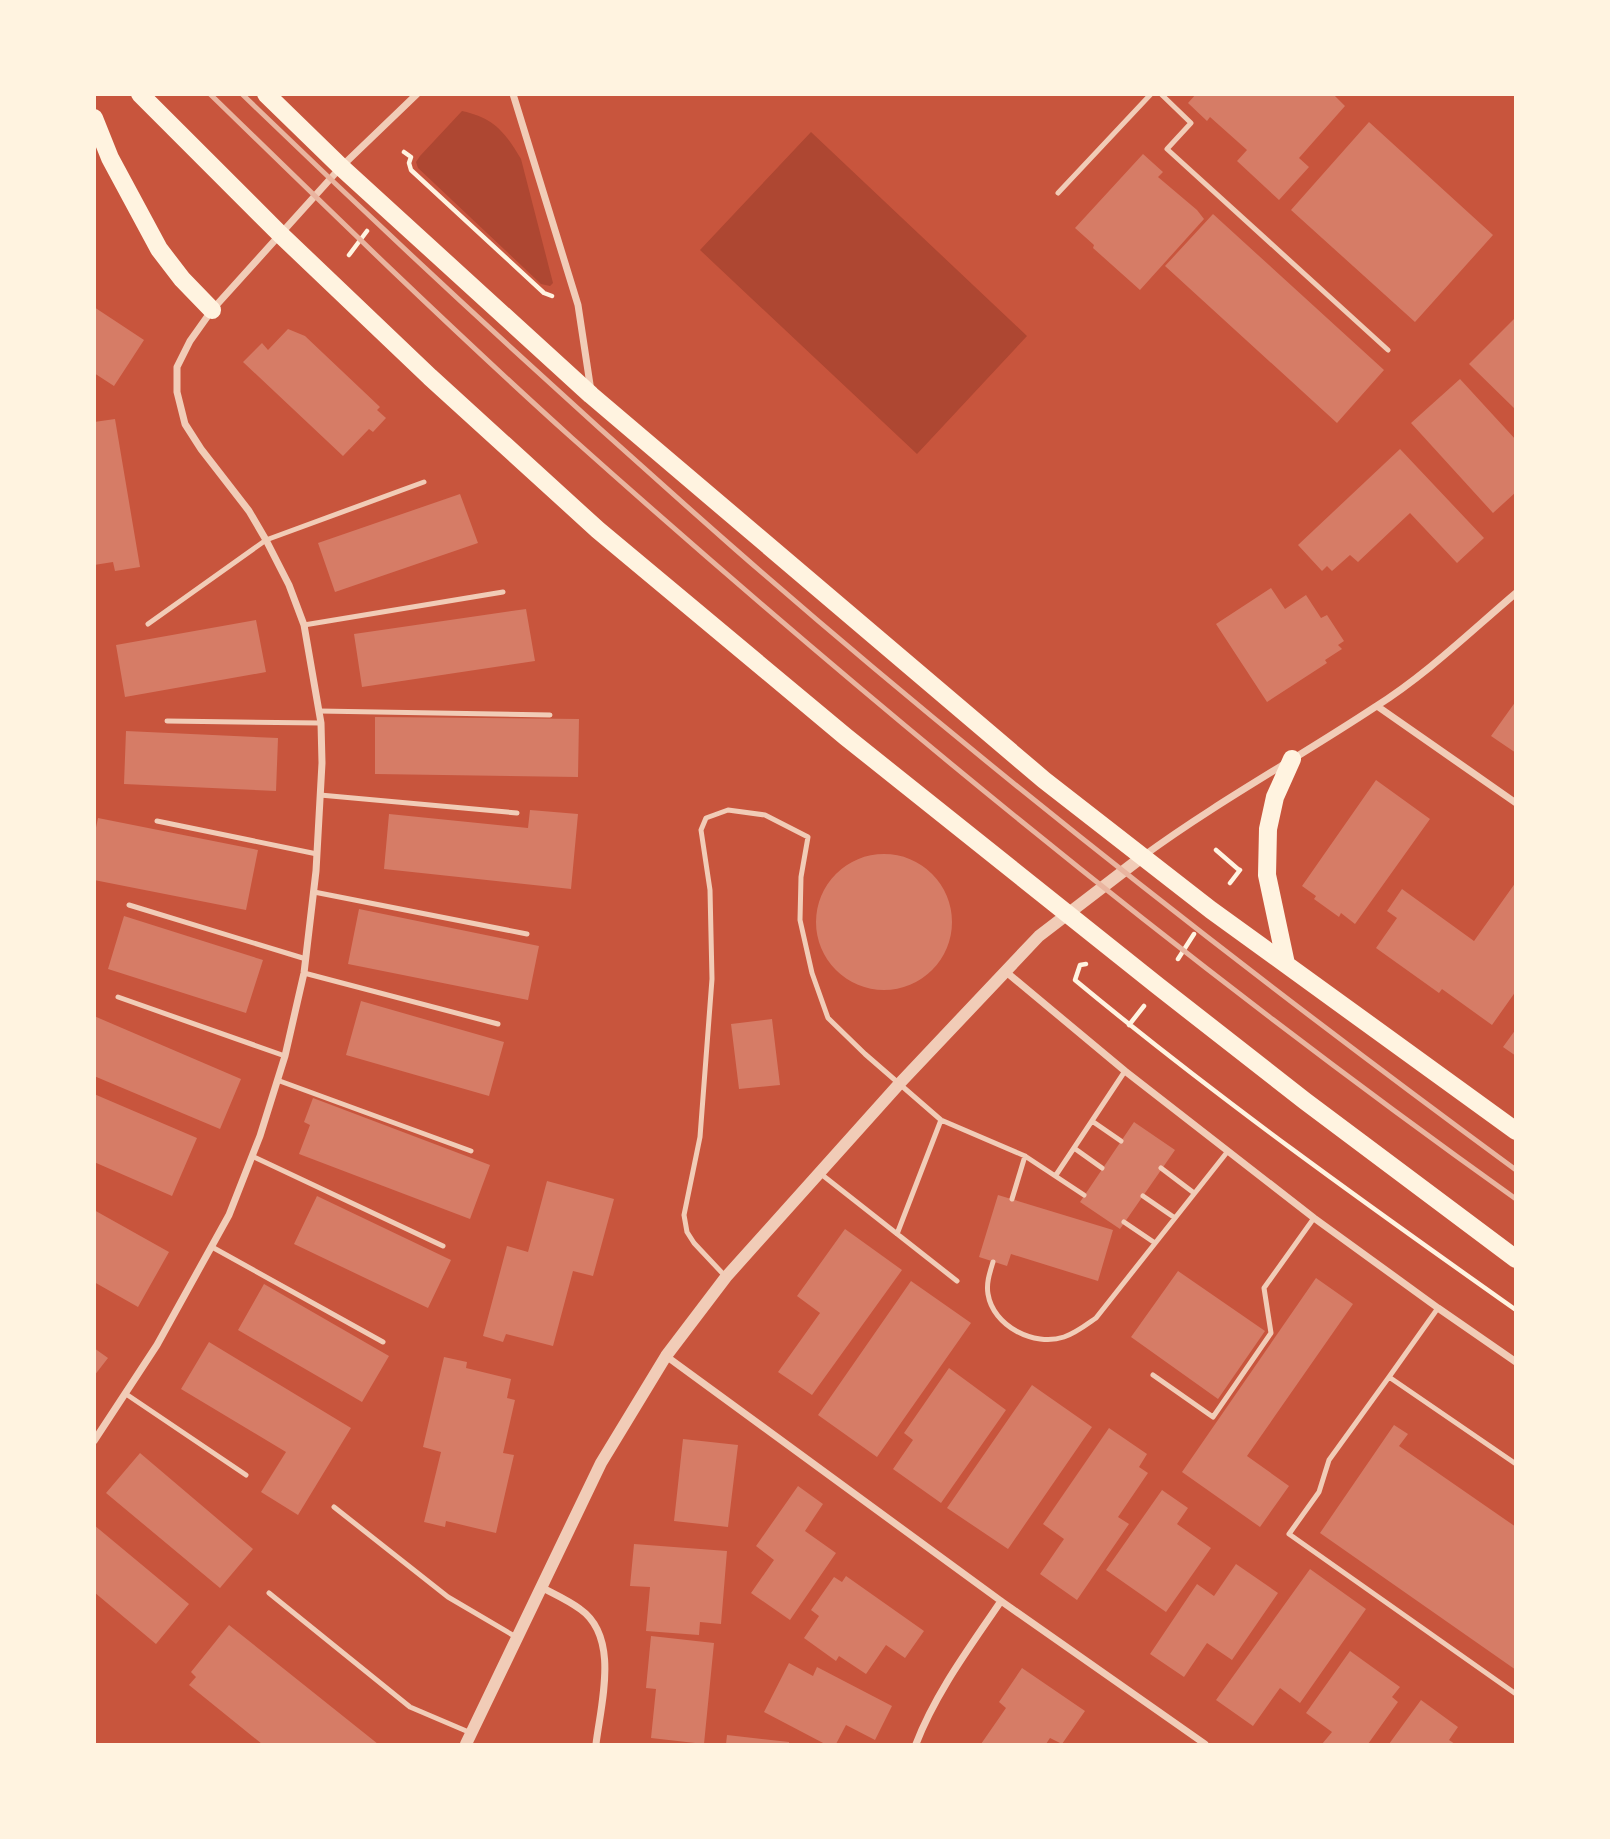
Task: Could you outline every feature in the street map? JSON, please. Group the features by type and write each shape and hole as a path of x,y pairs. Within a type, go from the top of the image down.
{"main road":[{"path":"140,94 430,377 598,530 846,737 1067,914 1305,1101 1516,1259"},
{"path":"266,94 341,167 591,395 1044,780 1211,910 1516,1130"},
{"path":"94,118 110,158 159,249 182,279 212,310"},
{"path":"1286,964 1267,875 1268,829 1275,797 1292,759"}],"street":[{"path":"94,1441 157,1345 212,1247 229,1215 252,1156 285,1056 304,973 317,854 322,763 321,723 304,625 289,585 267,540 185,424 177,391 177,367 190,341 212,310 341,167 417,94"},
{"path":"513,94 578,306 591,395"},
{"path":"469,1739 601,1463 666,1356 726,1277 818,1172 1039,936 1185,826 1377,706 1432,666 1516,593"},
{"path":"1377,706 1516,803"},
{"path":"1004,971 1125,1071 1314,1217 1516,1362"},
{"path":"666,1356 1001,1601 1205,1745"},
{"path":"541,1587 582,1610 599,1629 604,1647 604,1685 596,1745"},
{"path":"916,1745 924,1724 951,1674 1001,1601"}],"lane":[{"path":"1058,193 1151,94"},
{"path":"1161,94 1191,122 1167,149 1388,350"},
{"path":"148,624 267,540 424,482"},
{"path":"304,625 503,592"},
{"path":"319,711 550,715"},
{"path":"167,721 321,723"},
{"path":"320,795 517,813"},
{"path":"726,1277 694,1243 687,1232 684,1215 700,1137 711,1004 710,890 701,830 706,818 728,810 765,815 808,837 801,877 800,920 812,973 828,1018 864,1054 941,1120 1025,1156 1084,1195"},
{"path":"157,821 317,854"},
{"path":"314,892 527,934"},
{"path":"129,905 306,959"},
{"path":"304,973 498,1024"},
{"path":"118,996 285,1056"},
{"path":"1056,1175 1125,1071"},
{"path":"277,1080 471,1151"},
{"path":"897,1234 941,1120"},
{"path":"1091,1121 1121,1141"},
{"path":"1074,1148 1102,1168"},
{"path":"993,1262 988,1276 988,1293 999,1318 1007,1325 1023,1335 1044,1339 1062,1338 1080,1330 1096,1318 1228,1151"},
{"path":"252,1156 443,1246"},
{"path":"1012,1199 1025,1156"},
{"path":"1161,1168 1194,1193"},
{"path":"818,1172 957,1281"},
{"path":"1143,1196 1175,1218"},
{"path":"1153,1375 1213,1417 1271,1333 1264,1288 1314,1217"},
{"path":"1124,1222 1155,1244"},
{"path":"212,1247 383,1342"},
{"path":"1438,1308 1329,1460 1319,1492 1289,1534 1516,1694"},
{"path":"1389,1377 1516,1464"},
{"path":"126,1394 246,1475"},
{"path":"334,1507 448,1597 516,1637"},
{"path":"269,1593 410,1707 469,1739"}],"path":[{"path":"404,152 411,157 411,170 544,293 556,297"},
{"path":"407,175 411,170"},
{"path":"349,255 367,231"},
{"path":"1216,850 1239,870"},
{"path":"1178,959 1194,934"},
{"path":"1089,963 1080,965 1075,980 1129,1025 1264,1129 1516,1310"},
{"path":"1129,1025 1146,1003"}],"shaded area":[{"path":"462,111 491,122 510,141 521,159 553,283 550,286 541,284 418,168 416,162 420,156"},
{"path":"811,132 1027,336 917,454 700,250"}],"building":[{"path":"1196,94 1333,94 1345,106 1299,158 1309,167 1279,200 1237,161 1247,150 1210,117 1207,121 1188,103"},
{"path":"1369,122 1493,235 1415,322 1291,210"},
{"path":"1143,154 1163,172 1158,177 1204,219 1140,290 1075,228"},
{"path":"1213,214 1384,370 1337,423 1165,266"},
{"path":"94,307 144,340 114,386 94,373"},
{"path":"1516,317 1516,410 1469,364"},
{"path":"288,329 305,336 380,407 377,410 386,418 373,432 369,429 343,456 243,362 262,343 268,350"},
{"path":"1460,379 1516,440 1516,492 1493,513 1411,423"},
{"path":"115,419 140,567 115,571 113,562 94,565 94,422"},
{"path":"1400,449 1484,538 1457,563 1410,513 1358,562 1350,555 1332,571 1327,566 1322,571 1298,545"},
{"path":"460,494 478,543 335,592 318,543"},
{"path":"1271,588 1285,609 1306,595 1321,618 1327,615 1344,641 1338,645 1342,649 1325,660 1327,663 1267,702 1216,624"},
{"path":"526,609 535,661 362,687 354,634"},
{"path":"256,620 266,672 125,697 116,645"},
{"path":"1516,701 1516,753 1491,736"},
{"path":"375,717 579,719 578,777 375,774"},
{"path":"126,731 278,738 276,791 124,784"},
{"path":"1376,780 1430,819 1355,924 1341,913 1339,917 1314,899 1316,896 1302,886"},
{"path":"530,810 578,814 571,889 384,869 389,814 528,828"},
{"path":"98,818 258,850 246,910 94,880 94,837"},
{"path":"884,854 910,859 932,874 947,896 952,922 947,948 932,970 910,985 884,990 858,985 836,970 821,948 816,922 821,896 836,874 858,859"},
{"path":"1516,882 1516,991 1492,1025 1442,989 1439,993 1376,948 1397,918 1387,911 1402,889 1474,941"},
{"path":"359,909 539,946 528,1000 348,964"},
{"path":"124,916 263,960 246,1013 108,969"},
{"path":"361,1001 504,1042 489,1096 346,1055"},
{"path":"94,1016 241,1079 220,1129 94,1076"},
{"path":"772,1019 780,1085 739,1089 731,1024"},
{"path":"1516,1029 1516,1056 1503,1047"},
{"path":"94,1094 197,1138 172,1196 94,1162"},
{"path":"313,1098 490,1165 470,1219 299,1154 310,1125 304,1122"},
{"path":"1134,1122 1175,1150 1120,1229 1080,1202"},
{"path":"547,1181 614,1199 593,1276 573,1271 553,1346 506,1334 503,1342 483,1336 507,1246 528,1252"},
{"path":"998,1195 1113,1230 1098,1281 1011,1254 1007,1266 979,1257"},
{"path":"317,1196 451,1260 428,1308 294,1244"},
{"path":"94,1210 169,1252 138,1307 94,1282"},
{"path":"845,1229 902,1270 812,1395 778,1372 820,1313 797,1296"},
{"path":"1178,1271 1265,1331 1218,1399 1131,1337"},
{"path":"1316,1278 1353,1304 1247,1456 1289,1486 1260,1527 1182,1472"},
{"path":"911,1281 971,1323 877,1457 818,1415"},
{"path":"264,1284 389,1356 362,1402 238,1330"},
{"path":"209,1342 351,1428 298,1515 261,1492 286,1452 181,1389"},
{"path":"94,1348 108,1358 94,1376"},
{"path":"444,1357 467,1362 466,1368 511,1379 507,1398 515,1400 503,1453 514,1455 496,1533 446,1521 445,1527 424,1522 441,1452 423,1447"},
{"path":"949,1368 1006,1410 941,1503 893,1469 913,1440 904,1433"},
{"path":"1032,1385 1092,1427 1008,1549 947,1508"},
{"path":"1394,1425 1408,1434 1399,1446 1516,1527 1516,1670 1320,1533"},
{"path":"1109,1428 1147,1454 1139,1467 1148,1473 1118,1517 1129,1524 1077,1600 1040,1574 1064,1539 1043,1524"},
{"path":"683,1439 738,1445 728,1527 674,1521"},
{"path":"140,1453 253,1549 220,1588 106,1493"},
{"path":"798,1486 823,1504 805,1531 836,1553 790,1620 751,1593 774,1560 756,1546"},
{"path":"1162,1490 1188,1508 1177,1524 1211,1548 1166,1612 1106,1570"},
{"path":"94,1525 189,1604 156,1644 94,1592"},
{"path":"634,1544 727,1551 721,1624 700,1622 699,1635 646,1631 650,1587 630,1586"},
{"path":"1236,1564 1278,1593 1232,1660 1207,1643 1184,1677 1150,1654 1197,1584 1214,1596"},
{"path":"1310,1569 1366,1609 1300,1703 1280,1688 1253,1726 1216,1700"},
{"path":"846,1576 924,1631 905,1658 886,1645 866,1674 839,1656 836,1661 804,1638 819,1616 811,1610 834,1577 842,1582"},
{"path":"229,1625 378,1744 262,1744 189,1685 196,1677 191,1672"},
{"path":"651,1636 714,1643 704,1744 651,1738 656,1689 646,1688"},
{"path":"1350,1651 1400,1687 1392,1697 1398,1702 1368,1744 1322,1744 1332,1732 1306,1713"},
{"path":"789,1663 813,1676 817,1667 892,1706 875,1740 846,1725 836,1744 825,1744 764,1712"},
{"path":"1022,1668 1085,1711 1062,1744 1050,1738 1046,1744 981,1744 1006,1708 999,1702"},
{"path":"1421,1700 1458,1727 1449,1740 1455,1744 1389,1744"},
{"path":"727,1735 789,1742 789,1744 726,1744"}],"railway":[{"path":"210,94 526,396 800,637 916,735 1152,926 1272,1019 1516,1199"},
{"path":"242,94 548,381 829,630 1119,868 1316,1021 1516,1170"}]}
